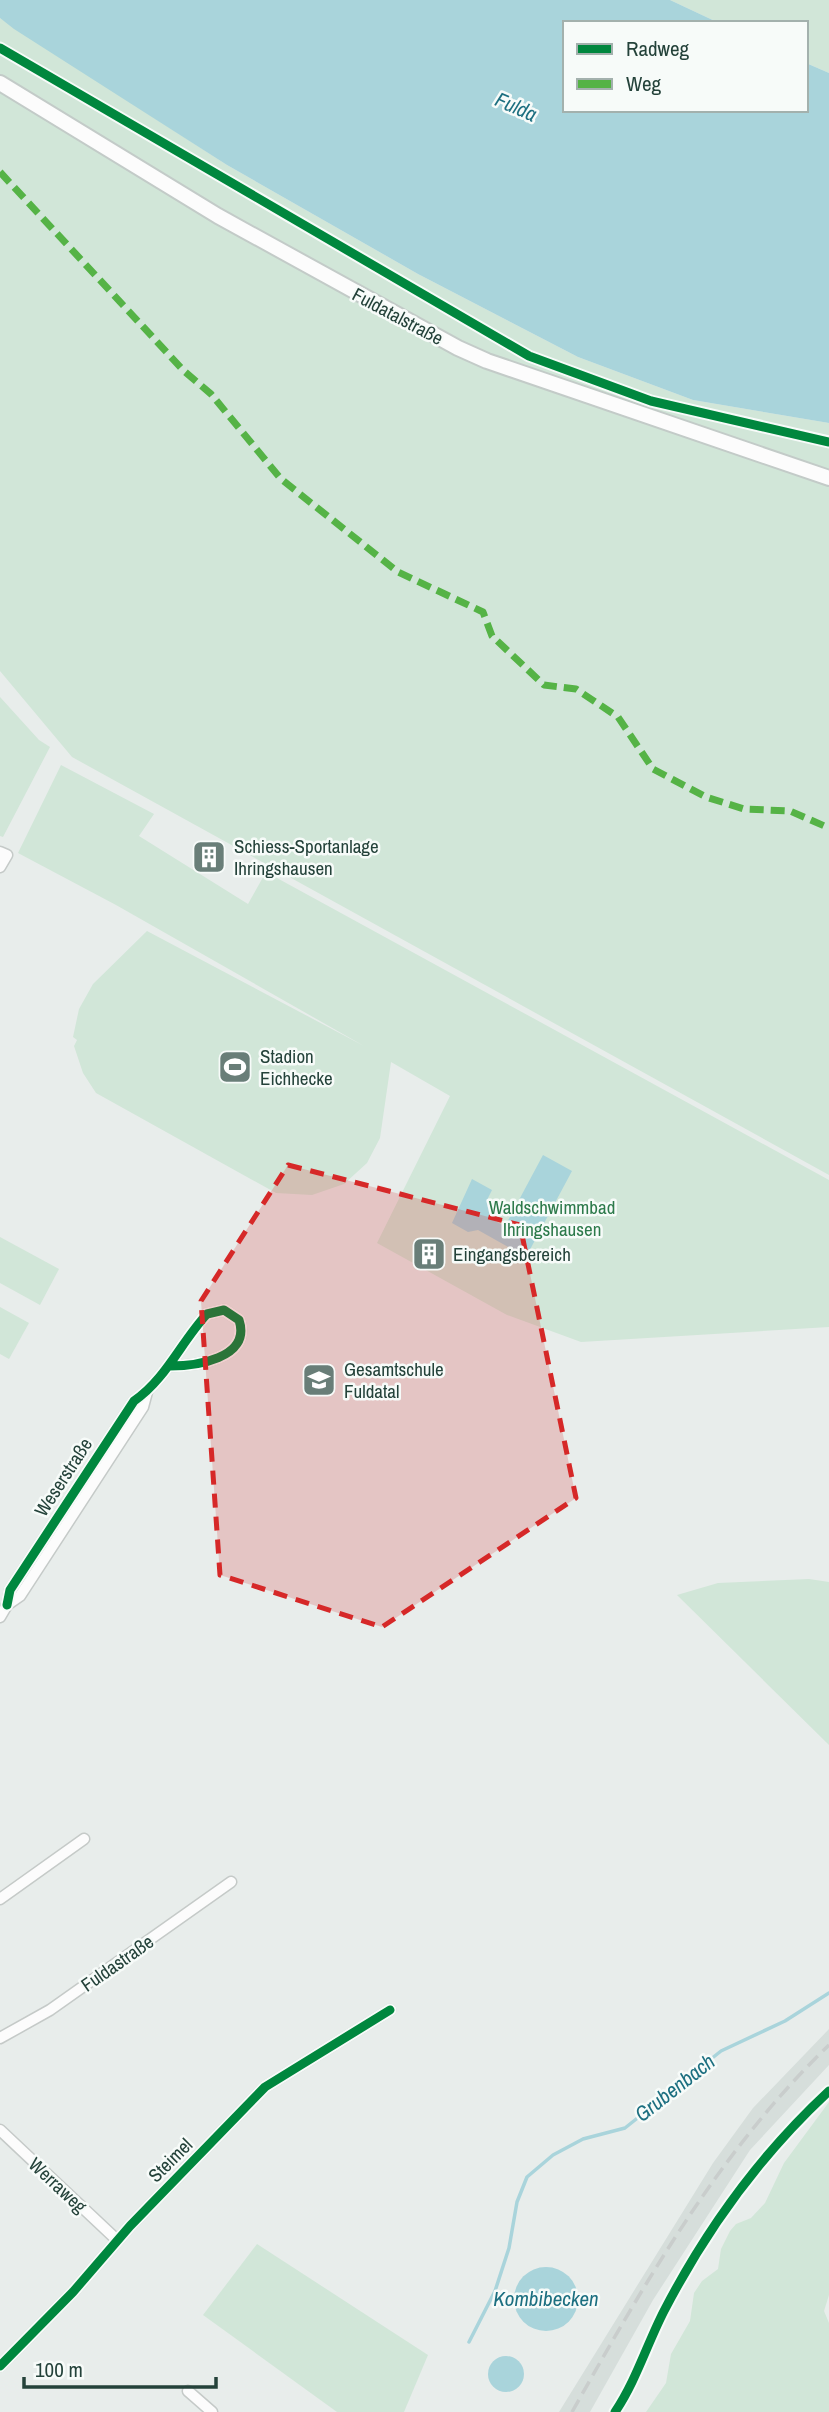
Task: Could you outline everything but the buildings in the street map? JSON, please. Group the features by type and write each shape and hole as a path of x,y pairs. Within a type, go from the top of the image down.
{"main road":[{"name":"Fuldatalstraße","path":"0,83 218,216 458,348 487,361 829,478"}],"street":[{"path":"0,867 4,854"},
{"name":"Weserstraße","path":"0,1616 10,1590 134,1401 147,1392 170,1366 207,1314 224,1310 233,1314 240,1325 233,1348 218,1360 193,1366 170,1366"},
{"path":"0,1899 84,1839"},
{"name":"Fuldastraße","path":"0,2038 50,2010 231,1882"},
{"name":"Steimel","path":"0,2366 73,2292 117,2239 273,2080 390,2010"},
{"name":"Werraweg","path":"0,2130 117,2239"},
{"path":"188,2391 212,2412"}],"highlighted area":[{"path":"288,1165 520,1225 576,1498 382,1627 220,1575 201,1301"}],"shaded area":[{"path":"829,2029 829,2065 750,2150 653,2300 590,2412 559,2412 713,2163 753,2108"}],"green space":[{"path":"670,0 829,0 829,73 808,64 808,21 715,21"},
{"path":"0,18 227,165 418,274 578,357 693,400 829,423 829,1175 72,757 0,671"},
{"path":"0,697 39,740 50,747 3,837 0,836"},
{"name":"Waldschwimmbad Ihringshausen","path":"61,765 154,814 139,836 248,904 266,872 829,1180 829,1327 581,1342 507,1315 377,1243 450,1096 391,1062 380,1138 367,1163 344,1184 312,1195 276,1193 96,1093 83,1073 74,1046 77,1040 73,1037 79,1009 93,984 147,931 364,1046 116,905 18,853"},
{"path":"0,1237 59,1269 40,1305 0,1283"},
{"path":"0,1307 29,1323 9,1359 0,1354"},
{"path":"809,1579 829,1582 829,1745 677,1595 718,1583"},
{"path":"829,2102 829,2295 824,2311 829,2323 829,2412 646,2412 666,2383 671,2354 690,2321 694,2293 702,2281 718,2269 721,2249 730,2231 736,2224 751,2218 765,2203 784,2163"},
{"path":"257,2244 428,2355 404,2412 337,2412 203,2315"}],"water":[{"name":"Fulda","path":"0,0 670,0 715,21 563,21 563,112 808,112 808,64 829,73 829,423 693,400 578,357 418,274 227,165 0,18"},
{"path":"543,1155 572,1171 526,1257 478,1230 468,1232 452,1223 472,1179 492,1190 488,1198 495,1221 505,1226"},
{"name":"Kombibecken","path":"546,2267 564,2273 572,2281 578,2299 572,2317 564,2325 546,2331 528,2325 520,2317 514,2299 520,2281 528,2273"},
{"path":"506,2356 519,2361 524,2374 519,2387 506,2392 493,2387 488,2374 493,2361"}],"waterway":[{"name":"Grubenbach","path":"469,2342 495,2291 509,2248 517,2202 527,2177 553,2155 583,2139 625,2128 721,2051 785,2021 829,1993"}],"railway":[{"path":"572,2412 657,2266 719,2173 753,2128 829,2045"}],"marked path":[{"path":"0,172 184,371 211,394 281,479 398,572 483,612 492,636 544,685 576,689 618,717 653,769 706,797 744,809 790,811 829,828"}],"cycle path":[{"path":"0,48 529,356 651,401 829,442"},
{"path":"7,1605 10,1590 134,1401 155,1382 207,1314 224,1310 239,1320 241,1333 237,1344 229,1352 206,1362 170,1366"},
{"path":"0,2366 73,2292 130,2226 265,2087 390,2010"},
{"path":"615,2412 680,2281 717,2222 758,2166 829,2091"}],"place":[{"name":"Schiess-Sportanlage Ihringshausen","path":"209,857"},
{"name":"Stadion Eichhecke","path":"235,1067"},
{"name":"Eingangsbereich","path":"429,1254"},
{"name":"Gesamtschule Fuldatal","path":"319,1380"}]}
